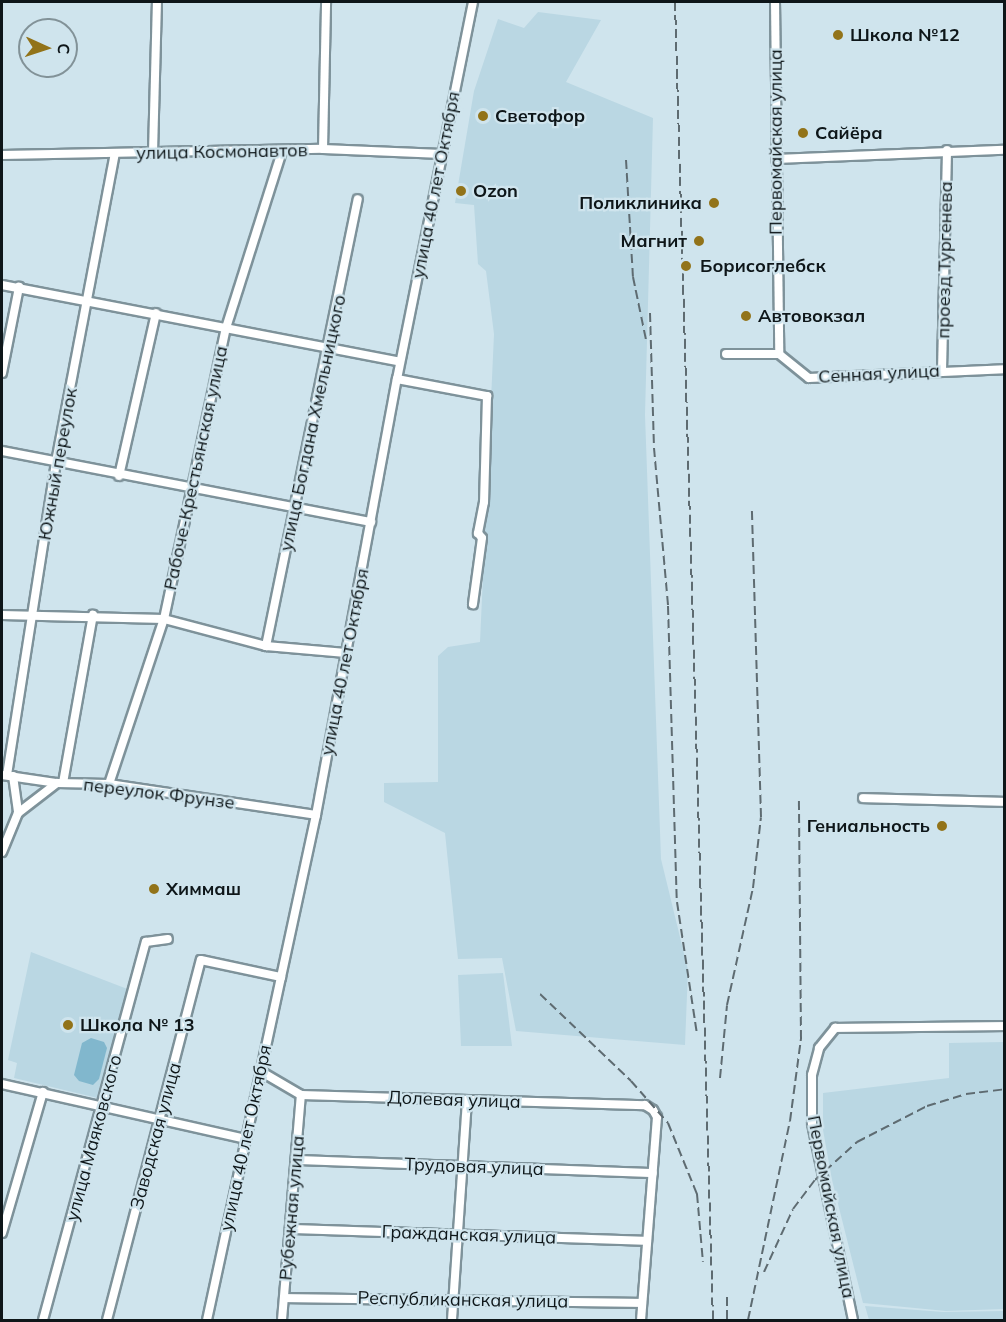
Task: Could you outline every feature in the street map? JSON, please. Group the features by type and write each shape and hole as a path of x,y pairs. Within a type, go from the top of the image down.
{"street":[{"path":"153,153 157,2"},
{"path":"323,149 326,2"},
{"name":"улица 40 лет Октября","path":"207,1320 316,815 400,362 473,2"},
{"name":"Первомайская улица","path":"775,2 779,354"},
{"name":"улица Космонавтов","path":"2,155 282,152 323,149 442,154"},
{"path":"776,159 947,150 1005,150"},
{"name":"проезд Тургенева","path":"942,371 947,150"},
{"name":"Рабоче-Крестьянская улица","path":"109,784 164,619 226,328 282,152"},
{"name":"Южный переулок","path":"18,813 7,776 56,462 115,154"},
{"name":"улица Богдана Хмельницкого","path":"266,646 330,349 358,199"},
{"path":"2,285 400,362"},
{"path":"2,373 19,287"},
{"path":"119,476 156,313"},
{"path":"726,354 779,354"},
{"name":"Сенная улица","path":"779,354 809,378 1005,369"},
{"path":"397,379 487,396 484,502 478,533 482,538 473,604"},
{"path":"2,452 191,490 371,522"},
{"path":"2,615 93,615 164,619 266,646 346,653"},
{"path":"2,852 18,813 60,783 93,615"},
{"name":"переулок Фрунзе","path":"7,776 60,783 109,784 316,815"},
{"path":"863,798 1005,802"},
{"name":"улица Маяковского","path":"43,1320 103,1109 146,942 168,939"},
{"name":"Заводская улица","path":"107,1320 201,960 281,977"},
{"name":"Первомайская улица","path":"853,1320 812,1123 812,1075 819,1048 835,1028 1005,1026"},
{"name":"Долевая улица","path":"260,1071 301,1095 645,1105 653,1110 657,1117 653,1173"},
{"path":"2,1084 43,1092 103,1109 246,1139"},
{"path":"2,1233 43,1092"},
{"name":"Рубежная улица","path":"282,1320 301,1095"},
{"path":"452,1320 467,1101"},
{"name":"Трудовая улица","path":"296,1160 463,1168 653,1173"},
{"path":"641,1320 653,1173"},
{"name":"Гражданская улица","path":"290,1229 647,1241"},
{"name":"Республиканская улица","path":"284,1298 642,1303"}],"shaded area":[{"path":"538,12 601,20 566,82 653,118 645,415 661,859 688,970 685,1045 516,1031 502,958 458,959 445,833 384,802 384,783 438,782 438,656 448,647 480,642 494,334 486,271 478,264 474,205 455,203 474,91 498,19 524,28"},
{"name":"Школа № 13","path":"31,952 130,990 102,1099 14,1078 17,1063 8,1060"},
{"path":"503,973 512,1046 461,1046 458,975"},
{"path":"91,1038 104,1042 107,1048 99,1079 93,1085 79,1081 74,1075 82,1043"},
{"path":"1004,1042 1004,1309 946,1311 863,1303 832,1180 823,1130 823,1093 949,1078 949,1043"},
{"path":"865,1306 943,1312 1004,1311 1004,1320 869,1320"}],"railway":[{"path":"675,2 713,1320"},
{"path":"626,160 633,277 646,340"},
{"path":"650,313 654,448 668,606 677,902 697,1034"},
{"path":"720,1078 727,1005 753,888 761,817 752,510"},
{"path":"748,1320 790,1121 801,1039 799,799"},
{"path":"540,994 631,1081 668,1123 697,1194 703,1262"},
{"path":"764,1272 793,1209 815,1180 857,1142 927,1106 966,1094 1004,1089"},
{"path":"727,1297 727,1320"}],"place":[{"name":"Школа №12","path":"838,35"},
{"name":"Светофор","path":"483,116"},
{"name":"Сайёра","path":"803,133"},
{"name":"Ozon","path":"461,191"},
{"name":"Поликлиника","path":"714,203"},
{"name":"Магнит","path":"699,241"},
{"name":"Борисоглебск","path":"686,266"},
{"name":"Автовокзал","path":"746,316"},
{"name":"Гениальность","path":"942,826"},
{"name":"Химмаш","path":"154,889"},
{"name":"Школа № 13","path":"68,1025"}]}
